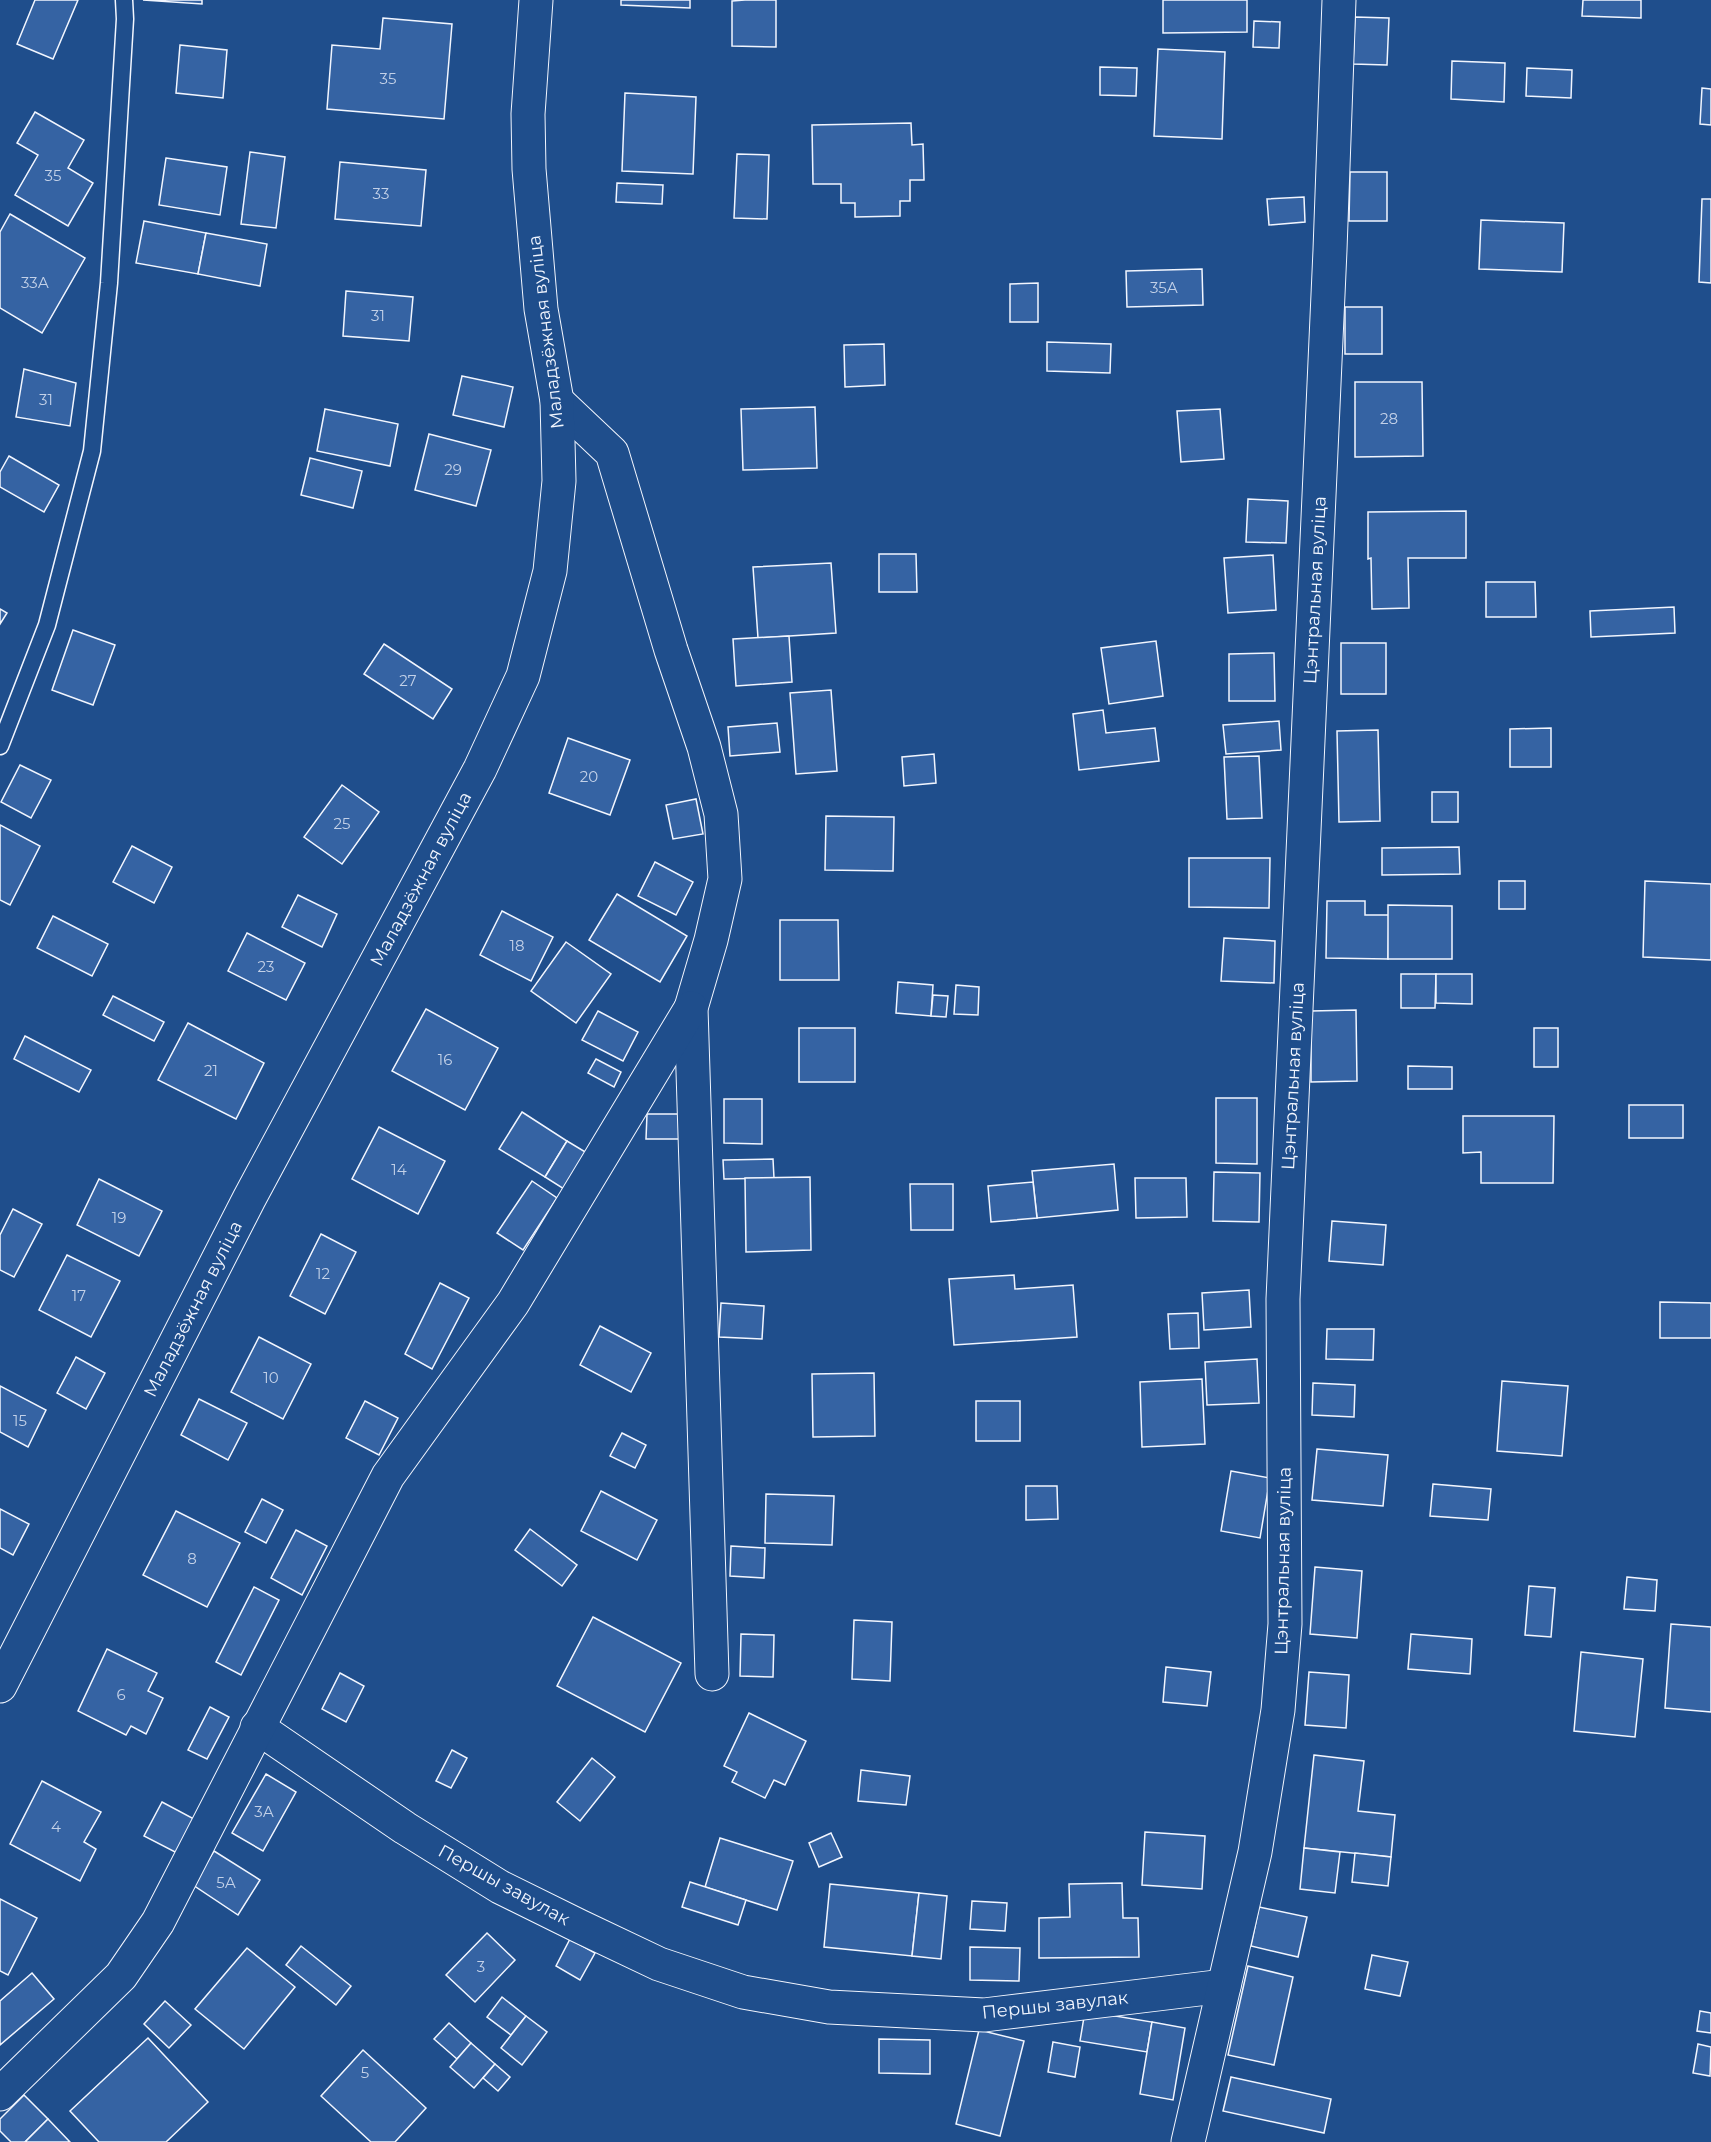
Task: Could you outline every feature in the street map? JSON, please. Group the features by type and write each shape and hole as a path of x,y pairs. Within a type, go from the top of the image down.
{"street":[{"name":"Маладзёжная вуліца","path":"0,1686 249,1199 480,769 523,676 550,571 560,482 557,401 541,309 530,169 528,114 536,0"},
{"name":"Цэнтральная вуліца","path":"1188,2142 1255,1852 1278,1710 1285,1624 1283,1299 1330,262 1339,0"},
{"path":"0,2094 121,1976 158,1922 388,1476 513,1303 691,1008 711,940 725,879 721,814 704,747 671,650 612,453 557,401"},
{"path":"691,1008 712,1674"},
{"name":"Першы завулак","path":"257,1728 405,1828 500,1887 659,1964 743,1992 829,2007 984,2015 1224,1986"}],"lane":[{"path":"0,746 47,625 92,451 109,283 125,19 124,0"}],"building":[{"path":"35,0 78,0 53,59 17,44"},
{"path":"143,0 202,0 202,4"},
{"path":"621,0 690,0 690,8 621,5"},
{"path":"776,0 776,47 732,46 732,1"},
{"path":"1163,0 1247,0 1247,32 1163,33"},
{"path":"1583,0 1641,0 1641,18 1582,16"},
{"path":"1355,17 1389,18 1387,65 1353,64"},
{"path":"383,18 452,24 444,119 327,109 332,45 380,49"},
{"path":"1254,21 1280,22 1279,48 1253,47"},
{"path":"180,45 227,50 223,98 176,93"},
{"path":"1158,49 1225,52 1222,139 1154,136"},
{"path":"1452,61 1505,63 1504,102 1451,99"},
{"path":"1100,67 1137,68 1136,96 1100,95"},
{"path":"1527,68 1572,70 1571,98 1526,96"},
{"path":"1702,88 1711,89 1711,125 1700,124"},
{"path":"625,93 696,97 693,174 622,171"},
{"path":"35,112 84,140 68,168 93,183 68,226 15,195 38,155 17,143"},
{"path":"911,123 912,145 923,144 924,180 910,180 910,201 900,201 900,216 855,217 855,203 841,203 841,184 813,184 812,125"},
{"path":"250,152 285,157 276,228 241,224"},
{"path":"737,154 769,155 767,219 734,218"},
{"path":"166,158 227,167 220,215 159,205"},
{"path":"340,162 426,170 421,226 335,219"},
{"path":"1350,172 1387,172 1387,221 1349,221"},
{"path":"617,183 663,185 662,204 616,202"},
{"path":"1304,197 1305,222 1269,225 1267,199"},
{"path":"1702,199 1711,199 1711,283 1699,282"},
{"path":"10,214 85,258 42,333 0,308 0,232"},
{"path":"1481,220 1564,223 1562,272 1479,269"},
{"path":"144,221 206,233 198,274 136,263"},
{"path":"206,233 267,244 260,286 198,274"},
{"path":"1202,269 1203,305 1127,307 1126,271"},
{"path":"1038,283 1038,322 1010,322 1010,284"},
{"path":"346,291 413,297 409,341 343,336"},
{"path":"1345,307 1382,307 1382,354 1345,354"},
{"path":"1047,342 1111,344 1110,373 1047,371"},
{"path":"884,344 885,385 845,387 844,345"},
{"path":"24,369 76,383 70,426 16,417"},
{"path":"462,376 513,387 504,427 453,415"},
{"path":"1355,382 1422,382 1423,456 1355,457"},
{"path":"815,407 817,468 743,470 741,409"},
{"path":"325,409 398,424 390,466 317,451"},
{"path":"1220,409 1224,459 1181,462 1177,411"},
{"path":"429,434 491,450 476,506 415,490"},
{"path":"9,456 59,485 44,512 0,487 0,472"},
{"path":"310,458 362,471 353,508 301,495"},
{"path":"1248,499 1288,501 1286,543 1246,542"},
{"path":"1466,511 1466,558 1408,558 1409,608 1372,609 1371,558 1368,559 1368,512"},
{"path":"879,554 916,554 917,592 879,592"},
{"path":"1273,555 1276,610 1228,613 1224,558"},
{"path":"831,563 836,633 758,638 753,567"},
{"path":"1486,582 1535,582 1536,617 1486,617"},
{"path":"1674,607 1675,633 1591,637 1590,611"},
{"path":"0,609 7,613 0,624"},
{"path":"73,630 115,645 93,705 52,690"},
{"path":"789,636 792,682 736,686 733,639"},
{"path":"1156,641 1163,696 1109,704 1101,648"},
{"path":"1341,643 1386,643 1386,694 1341,694"},
{"path":"384,644 452,689 433,719 364,674"},
{"path":"1274,653 1275,701 1229,701 1229,654"},
{"path":"831,690 837,771 796,774 790,693"},
{"path":"1103,710 1106,733 1155,728 1159,761 1079,770 1073,714"},
{"path":"1279,721 1281,750 1226,754 1223,725"},
{"path":"777,723 780,752 730,756 728,727"},
{"path":"1551,728 1551,767 1510,767 1510,729"},
{"path":"1378,730 1380,821 1339,822 1337,731"},
{"path":"568,738 630,760 610,815 549,793"},
{"path":"934,754 936,783 904,786 902,757"},
{"path":"1259,756 1262,818 1227,819 1224,757"},
{"path":"20,765 51,780 31,818 1,802"},
{"path":"342,785 379,812 342,864 304,837"},
{"path":"1432,792 1458,792 1458,822 1432,822"},
{"path":"696,799 703,834 673,839 666,805"},
{"path":"826,816 894,817 893,871 825,870"},
{"path":"0,825 40,846 10,905 0,900"},
{"path":"132,846 172,867 154,903 113,882"},
{"path":"1459,847 1460,874 1382,875 1382,848"},
{"path":"1189,858 1270,858 1269,908 1189,907"},
{"path":"655,862 693,882 676,915 638,896"},
{"path":"1499,881 1525,881 1525,909 1499,909"},
{"path":"1645,881 1711,884 1711,960 1643,957"},
{"path":"617,894 687,936 660,982 589,940"},
{"path":"298,895 337,914 322,947 282,927"},
{"path":"1327,901 1365,901 1365,915 1389,915 1388,959 1326,958"},
{"path":"1388,905 1452,906 1452,959 1388,959"},
{"path":"502,911 553,937 531,981 480,955"},
{"path":"53,916 108,944 92,976 37,948"},
{"path":"780,920 838,920 839,980 780,980"},
{"path":"247,933 305,963 286,1000 228,971"},
{"path":"1224,938 1275,941 1274,983 1221,981"},
{"path":"566,942 611,974 576,1023 531,991"},
{"path":"1401,974 1436,974 1435,1008 1401,1008"},
{"path":"1436,974 1472,974 1472,1004 1436,1003"},
{"path":"898,982 933,985 931,1016 896,1013"},
{"path":"956,985 979,987 978,1015 954,1014"},
{"path":"933,995 948,996 946,1017 931,1016"},
{"path":"113,996 164,1022 154,1041 103,1015"},
{"path":"426,1009 498,1048 465,1110 392,1071"},
{"path":"1356,1010 1357,1081 1311,1082 1311,1011"},
{"path":"598,1011 638,1032 623,1061 582,1040"},
{"path":"188,1023 264,1063 236,1119 158,1080"},
{"path":"799,1028 855,1028 855,1082 799,1082"},
{"path":"1534,1028 1558,1028 1558,1067 1534,1067"},
{"path":"25,1036 91,1070 79,1092 14,1059"},
{"path":"596,1059 621,1072 614,1087 588,1073"},
{"path":"1408,1066 1452,1067 1452,1089 1408,1089"},
{"path":"1216,1098 1257,1098 1257,1164 1216,1163"},
{"path":"724,1099 762,1099 762,1144 724,1143"},
{"path":"1629,1105 1683,1105 1683,1138 1629,1138"},
{"path":"522,1112 567,1141 545,1177 499,1149"},
{"path":"647,1114 679,1114 679,1139 646,1139"},
{"path":"1463,1116 1554,1116 1553,1183 1481,1183 1481,1152 1463,1153"},
{"path":"379,1127 445,1161 418,1214 352,1179"},
{"path":"567,1141 587,1153 564,1189 545,1177"},
{"path":"773,1159 774,1178 724,1179 723,1160"},
{"path":"1114,1164 1118,1210 1037,1218 1032,1171"},
{"path":"1214,1172 1260,1173 1259,1222 1213,1221"},
{"path":"810,1177 811,1250 746,1252 745,1178"},
{"path":"1135,1178 1186,1178 1187,1217 1136,1218"},
{"path":"99,1179 162,1211 139,1256 77,1225"},
{"path":"532,1181 557,1198 523,1250 497,1233"},
{"path":"1033,1182 1037,1218 991,1222 988,1186"},
{"path":"910,1184 953,1184 953,1230 911,1230"},
{"path":"13,1209 42,1224 14,1277 0,1270 0,1235"},
{"path":"1332,1221 1386,1225 1383,1265 1329,1261"},
{"path":"321,1234 356,1252 325,1314 290,1296"},
{"path":"67,1255 120,1281 91,1337 39,1310"},
{"path":"1014,1275 1015,1289 1073,1285 1077,1337 954,1345 949,1279"},
{"path":"440,1283 469,1298 432,1369 405,1354"},
{"path":"1249,1290 1251,1327 1204,1330 1202,1293"},
{"path":"1660,1302 1711,1303 1711,1338 1660,1338"},
{"path":"721,1303 764,1306 762,1339 719,1337"},
{"path":"1198,1313 1199,1348 1170,1349 1168,1314"},
{"path":"600,1326 651,1353 631,1392 580,1365"},
{"path":"1327,1329 1374,1329 1373,1360 1326,1359"},
{"path":"259,1337 311,1364 283,1419 231,1392"},
{"path":"76,1357 105,1373 86,1409 57,1393"},
{"path":"1257,1359 1259,1403 1207,1405 1205,1362"},
{"path":"874,1373 875,1436 813,1437 812,1374"},
{"path":"1202,1379 1205,1444 1142,1447 1140,1382"},
{"path":"1502,1381 1568,1386 1562,1456 1497,1451"},
{"path":"1313,1383 1355,1385 1354,1417 1312,1415"},
{"path":"0,1386 46,1410 28,1447 0,1432"},
{"path":"199,1399 247,1423 228,1460 181,1435"},
{"path":"365,1401 398,1418 379,1455 346,1438"},
{"path":"976,1401 1020,1401 1020,1441 976,1441"},
{"path":"622,1433 646,1445 635,1468 610,1456"},
{"path":"1317,1449 1388,1455 1383,1506 1312,1500"},
{"path":"1231,1471 1270,1478 1260,1538 1221,1531"},
{"path":"1433,1484 1491,1489 1488,1520 1430,1516"},
{"path":"1026,1486 1057,1486 1058,1519 1026,1520"},
{"path":"601,1491 657,1520 637,1560 581,1531"},
{"path":"766,1494 834,1496 832,1545 765,1543"},
{"path":"262,1499 283,1510 266,1543 245,1532"},
{"path":"0,1509 29,1524 13,1555 0,1548"},
{"path":"176,1511 240,1543 207,1607 143,1575"},
{"path":"530,1529 577,1565 562,1586 515,1550"},
{"path":"296,1530 327,1546 302,1595 271,1578"},
{"path":"731,1546 765,1548 764,1578 730,1576"},
{"path":"1315,1567 1362,1571 1357,1638 1310,1634"},
{"path":"1627,1577 1657,1580 1655,1611 1624,1609"},
{"path":"1529,1586 1555,1588 1551,1637 1525,1635"},
{"path":"254,1587 279,1600 241,1675 216,1662"},
{"path":"593,1617 681,1663 645,1732 557,1686"},
{"path":"854,1620 892,1622 890,1681 852,1679"},
{"path":"1671,1624 1711,1627 1711,1712 1665,1708"},
{"path":"741,1634 774,1635 773,1677 740,1676"},
{"path":"1411,1634 1472,1639 1470,1674 1408,1669"},
{"path":"107,1649 157,1673 148,1691 163,1698 146,1734 131,1726 126,1735 78,1711"},
{"path":"1581,1652 1643,1659 1635,1737 1574,1731"},
{"path":"1166,1667 1211,1672 1207,1706 1163,1702"},
{"path":"1309,1672 1349,1675 1346,1728 1305,1725"},
{"path":"340,1673 364,1686 346,1722 322,1709"},
{"path":"210,1707 229,1717 207,1759 188,1750"},
{"path":"749,1713 806,1741 785,1785 774,1780 765,1798 732,1782 737,1772 724,1766"},
{"path":"452,1750 467,1758 451,1788 436,1781"},
{"path":"1314,1755 1364,1761 1358,1811 1395,1815 1391,1857 1304,1848"},
{"path":"592,1758 615,1777 580,1821 557,1802"},
{"path":"861,1770 910,1776 906,1805 858,1801"},
{"path":"266,1774 296,1792 263,1851 232,1833"},
{"path":"42,1781 101,1812 84,1842 96,1849 80,1881 10,1844"},
{"path":"162,1802 194,1819 177,1853 144,1836"},
{"path":"1145,1832 1205,1836 1202,1889 1142,1885"},
{"path":"831,1833 842,1857 819,1867 809,1843"},
{"path":"720,1838 793,1861 777,1910 705,1887"},
{"path":"1304,1848 1340,1852 1335,1893 1300,1889"},
{"path":"214,1851 260,1880 238,1915 193,1885"},
{"path":"1355,1853 1391,1857 1388,1886 1352,1882"},
{"path":"690,1882 746,1900 738,1925 682,1907"},
{"path":"1122,1883 1123,1918 1138,1918 1139,1957 1039,1958 1039,1918 1070,1917 1069,1884"},
{"path":"830,1884 919,1893 912,1956 824,1947"},
{"path":"919,1893 947,1896 941,1959 912,1956"},
{"path":"0,1899 37,1918 8,1975 0,1971"},
{"path":"972,1901 1007,1903 1005,1931 970,1929"},
{"path":"1259,1907 1307,1917 1298,1957 1251,1946"},
{"path":"487,1933 515,1960 475,2002 446,1975"},
{"path":"570,1939 595,1953 580,1980 556,1966"},
{"path":"301,1946 351,1986 336,2005 286,1965"},
{"path":"970,1947 1020,1948 1019,1981 970,1980"},
{"path":"247,1948 295,1987 244,2049 195,2009"},
{"path":"1372,1955 1408,1962 1400,1996 1365,1989"},
{"path":"1248,1966 1293,1977 1274,2065 1228,2055"},
{"path":"32,1973 54,1999 0,2045 0,2001"},
{"path":"502,1997 526,2016 511,2035 487,2017"},
{"path":"165,2001 191,2025 169,2048 144,2024"},
{"path":"1085,2011 1152,2022 1147,2052 1080,2041"},
{"path":"1700,2011 1711,2013 1711,2033 1697,2031"},
{"path":"526,2016 547,2032 522,2065 501,2048"},
{"path":"1152,2022 1185,2028 1173,2100 1140,2094"},
{"path":"449,2023 471,2043 457,2059 434,2039"},
{"path":"979,2030 1024,2041 1000,2136 956,2124"},
{"path":"148,2038 208,2102 166,2142 99,2142 70,2111"},
{"path":"879,2039 930,2040 930,2074 879,2073"},
{"path":"1053,2042 1080,2047 1075,2077 1048,2072"},
{"path":"471,2043 495,2064 474,2088 450,2067"},
{"path":"1698,2044 1711,2047 1710,2076 1693,2073"},
{"path":"363,2050 426,2108 395,2142 371,2142 321,2096"},
{"path":"495,2064 510,2077 498,2091 483,2078"},
{"path":"1231,2077 1331,2099 1324,2133 1223,2111"},
{"path":"24,2095 48,2119 25,2142 11,2142 0,2131 0,2119"},
{"path":"48,2119 70,2142 25,2142"}]}
